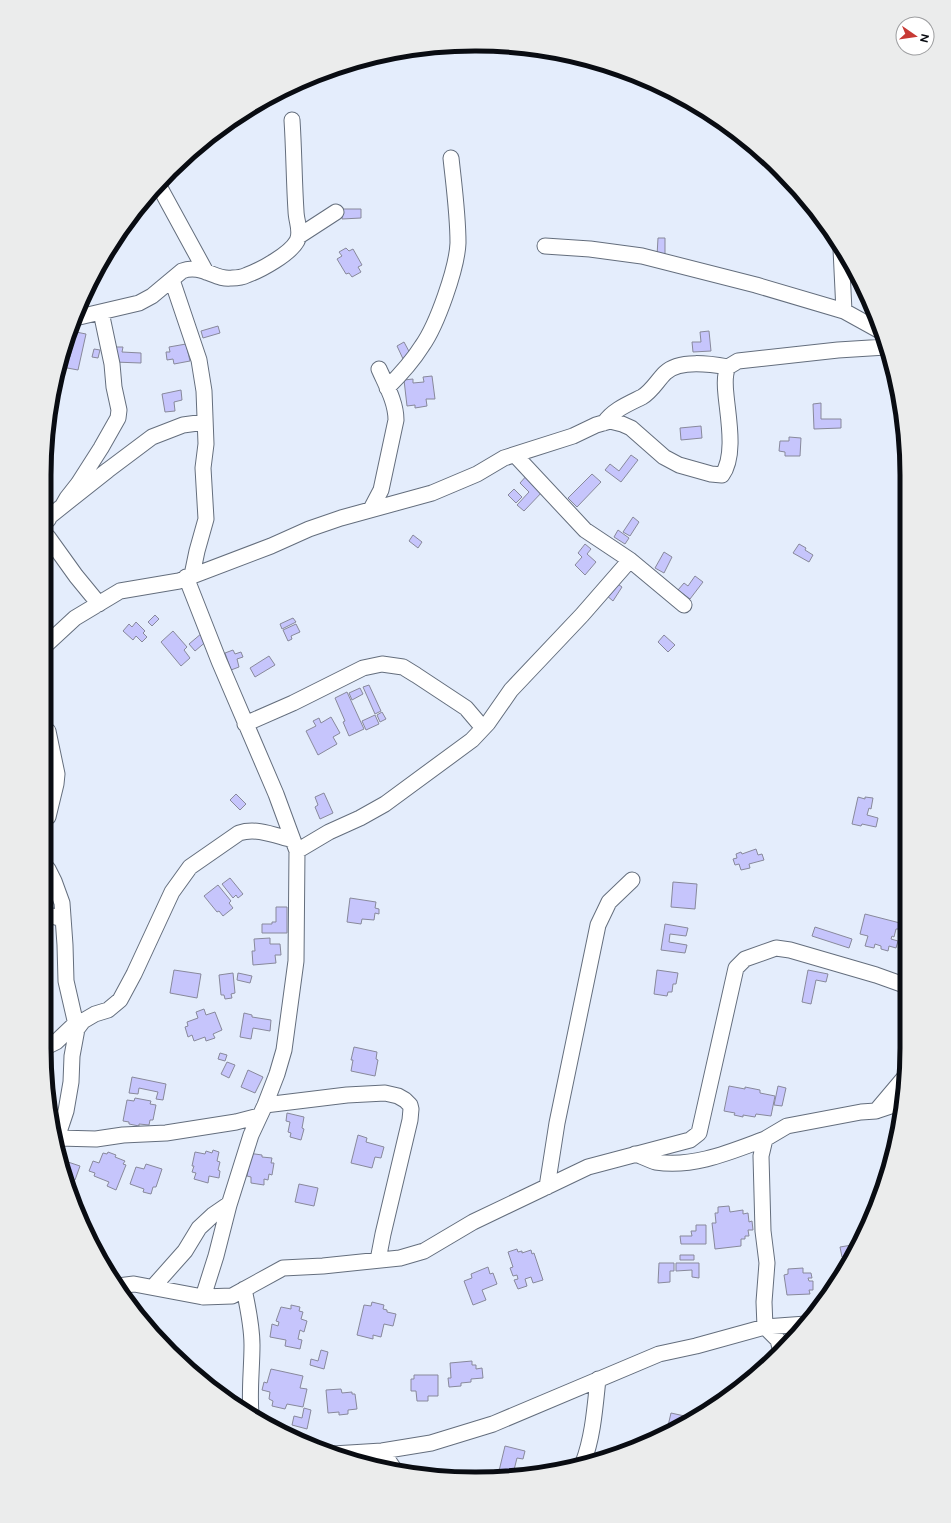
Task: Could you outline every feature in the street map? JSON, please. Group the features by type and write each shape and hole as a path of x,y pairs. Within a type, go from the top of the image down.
{"street":[{"path":"82,316 139,303 152,296 187,268 194,268 230,279 246,276 291,250 298,240 299,231 296,213 292,120"},
{"path":"387,388 402,373 423,345 438,314 451,278 458,244 456,200 450,158"},
{"path":"161,190 206,272"},
{"path":"298,236 336,212"},
{"path":"545,246 590,249 642,256 756,285 844,311 873,327"},
{"path":"842,261 844,311"},
{"path":"172,280 199,360 204,391 206,444 203,468 206,519 189,576 245,724 276,794 295,846 296,961 284,1050 262,1111 251,1135 229,1204 216,1256 203,1297"},
{"path":"63,505 101,448 118,418 119,410 114,386 112,364 101,312"},
{"path":"51,640 75,618 120,591 179,580 271,546 309,529 371,509 432,493 477,474 504,458 573,436 610,421 631,428 664,457 679,465 711,474 722,475 727,468 730,437 725,382 728,367 738,360 880,347"},
{"path":"604,423 609,416 628,403 643,396 673,367 711,364 728,367"},
{"path":"371,509 381,490 396,420 396,411 378,370"},
{"path":"51,515 152,437 183,425 205,422"},
{"path":"515,455 584,530 630,560 684,605"},
{"path":"51,541 76,576 99,604"},
{"path":"51,1044 83,1021 95,1014 108,1010 120,1000 134,974 172,892 190,867 239,833 255,830 295,846 360,818 385,804 472,740 483,728 511,690 582,615 630,560"},
{"path":"245,724 293,703 363,668 382,664 403,667 416,675 466,708 483,728"},
{"path":"51,745 57,774 51,795"},
{"path":"51,874 62,903 66,981 76,1026 72,1056 71,1082 66,1111 59,1132"},
{"path":"547,1187 557,1123 598,925 609,902 632,880"},
{"path":"51,916 63,919"},
{"path":"125,1285 134,1284 203,1297 232,1296 283,1268 323,1266 400,1258 424,1251 473,1222 588,1167 690,1140 699,1133 736,968 745,959 776,948 790,950 900,984"},
{"path":"876,1111 898,1085"},
{"path":"61,1139 96,1139 123,1135 166,1133 236,1122 262,1111 347,1095 385,1093 402,1098 410,1104 410,1120 382,1234 378,1260"},
{"path":"635,1154 655,1162 684,1163 722,1155 765,1139 787,1126 862,1112 876,1111 896,1105"},
{"path":"765,1139 761,1156 764,1231 767,1263 764,1302 765,1327 778,1340 779,1345"},
{"path":"153,1287 186,1251 199,1228 213,1215 229,1204"},
{"path":"244,1289 250,1315 252,1344 251,1407"},
{"path":"351,1453 382,1451 430,1443 493,1424 659,1354 696,1346 765,1327 797,1325"},
{"path":"585,1458 595,1410 598,1379"},
{"path":"382,1451 390,1463"}],"building":[{"path":"339,209 361,209 361,218 342,219 342,214"},
{"path":"658,238 665,238 665,257 657,256"},
{"path":"346,248 349,251 353,249 362,265 358,267 361,272 352,277 349,273 346,274 337,259 342,256 339,252"},
{"path":"218,326 220,333 203,338 201,331"},
{"path":"709,331 711,351 693,352 692,342 701,342 700,332"},
{"path":"76,332 86,334 78,370 65,368 68,357 70,357"},
{"path":"404,342 412,357 404,361 397,346"},
{"path":"186,344 190,361 174,364 173,359 167,360 166,352 170,352 169,347"},
{"path":"115,347 123,347 122,352 141,353 141,363 114,362"},
{"path":"94,349 100,350 98,358 92,357"},
{"path":"432,376 435,399 426,399 427,406 415,408 415,405 407,406 404,380 413,379 413,383 424,382 423,377"},
{"path":"181,390 182,400 174,402 175,411 165,412 162,394"},
{"path":"821,403 821,419 841,419 841,428 814,429 813,404"},
{"path":"701,426 702,438 681,440 680,428"},
{"path":"789,437 801,438 800,456 785,456 785,452 779,451 780,441 789,441"},
{"path":"631,455 638,460 621,482 605,470 610,464 619,471"},
{"path":"528,474 544,490 524,511 517,505 529,492 520,483"},
{"path":"592,474 601,482 577,507 568,498"},
{"path":"514,489 522,497 516,503 508,495"},
{"path":"633,517 639,522 630,536 623,532"},
{"path":"618,530 629,538 625,544 614,537"},
{"path":"413,535 422,542 418,548 409,541"},
{"path":"585,544 591,549 587,554 596,562 585,575 575,565 582,557 578,553"},
{"path":"799,544 813,555 809,562 793,553"},
{"path":"664,552 672,557 664,573 655,568"},
{"path":"695,576 703,582 690,599 678,590 684,583 688,586"},
{"path":"615,582 622,587 613,601 606,595"},
{"path":"155,615 159,619 152,626 148,622"},
{"path":"293,618 296,622 282,629 280,624"},
{"path":"136,622 145,631 143,633 147,637 142,642 136,636 133,640 123,631 129,624 132,627"},
{"path":"296,624 300,632 291,636 292,639 288,641 283,630"},
{"path":"173,631 187,647 184,650 190,658 181,666 161,642"},
{"path":"202,633 208,640 195,651 189,644"},
{"path":"664,635 675,645 668,652 658,642"},
{"path":"233,650 235,654 241,652 243,657 237,659 239,667 231,670 225,653"},
{"path":"269,656 275,665 255,677 250,668"},
{"path":"369,685 381,711 375,714 363,687"},
{"path":"360,688 363,694 352,700 349,693"},
{"path":"347,692 364,729 349,736 343,722 345,721 335,698"},
{"path":"382,712 386,719 380,722 377,715"},
{"path":"375,715 379,724 366,730 362,721"},
{"path":"331,717 340,733 333,737 337,744 318,755 306,731 316,726 313,721 319,718 321,723"},
{"path":"324,793 333,813 320,819 315,807 318,805 315,797"},
{"path":"236,794 246,804 240,810 230,800"},
{"path":"858,797 865,799 865,797 873,798 871,809 869,808 867,815 878,818 876,827 862,824 861,826 852,824"},
{"path":"756,849 758,855 762,854 764,860 749,864 750,868 741,870 739,864 735,865 733,859 737,858 736,854 741,852 742,854"},
{"path":"230,878 243,894 238,898 236,895 233,898 222,884"},
{"path":"673,882 697,884 695,909 671,907"},
{"path":"218,885 231,901 229,903 233,908 223,916 219,911 217,912 204,896"},
{"path":"350,898 376,902 375,908 379,909 379,914 375,913 374,920 362,919 361,924 347,922"},
{"path":"276,907 287,907 287,933 262,933 262,924 272,924 272,922 276,922"},
{"path":"865,914 900,923 899,929 896,929 894,937 892,936 891,939 898,941 896,948 889,946 888,951 881,949 881,946 875,944 874,948 865,946 868,936 860,934"},
{"path":"665,924 688,928 686,936 670,934 669,942 687,945 685,953 661,950"},
{"path":"815,927 852,939 849,948 812,936"},
{"path":"270,938 270,944 280,944 281,955 275,955 276,963 253,965 252,951 255,951 254,939"},
{"path":"174,970 201,974 197,998 170,993"},
{"path":"657,970 678,973 676,984 673,984 672,992 668,992 667,996 654,994"},
{"path":"808,970 828,974 826,982 816,980 811,1004 802,1002"},
{"path":"233,973 235,993 231,994 232,998 225,999 224,995 221,995 219,975"},
{"path":"238,973 252,976 250,983 237,980"},
{"path":"204,1009 206,1015 215,1012 222,1030 213,1034 215,1038 206,1041 205,1037 194,1041 192,1035 188,1037 185,1027 188,1026 187,1022 198,1018 196,1012"},
{"path":"244,1013 252,1015 252,1017 271,1020 270,1031 253,1028 251,1039 240,1037"},
{"path":"354,1047 377,1052 376,1059 378,1060 375,1076 351,1071 353,1060 351,1060"},
{"path":"220,1053 227,1055 225,1061 218,1059"},
{"path":"227,1062 235,1065 229,1078 221,1074"},
{"path":"248,1070 263,1077 255,1093 241,1087"},
{"path":"132,1077 166,1084 163,1100 156,1099 158,1092 139,1088 138,1094 129,1093"},
{"path":"729,1086 760,1090 760,1093 775,1096 771,1116 756,1114 755,1117 743,1115 743,1117 734,1115 735,1113 724,1111"},
{"path":"778,1086 786,1088 782,1106 774,1105"},
{"path":"135,1098 151,1101 150,1104 156,1105 153,1120 150,1120 149,1125 139,1124 139,1126 123,1121 127,1100 134,1101"},
{"path":"287,1113 304,1117 302,1128 304,1129 301,1140 290,1137 291,1133 288,1132 290,1122 286,1121"},
{"path":"358,1135 367,1138 366,1142 384,1147 381,1158 375,1157 372,1168 351,1163"},
{"path":"213,1150 219,1152 217,1161 220,1162 218,1170 220,1171 219,1178 209,1176 208,1183 194,1179 196,1173 192,1172 194,1166 192,1166 195,1152 205,1154 206,1151 212,1153"},
{"path":"108,1152 125,1161 123,1164 126,1165 116,1190 107,1186 109,1182 94,1176 95,1173 89,1171 93,1161 99,1163 103,1153 107,1154"},
{"path":"248,1153 272,1158 271,1163 274,1163 272,1175 269,1174 268,1180 264,1179 264,1185 251,1183 251,1177 247,1176 249,1165"},
{"path":"68,1162 80,1166 75,1180 72,1179"},
{"path":"146,1164 162,1169 156,1187 153,1187 151,1194 143,1192 144,1189 130,1184 136,1167 144,1169"},
{"path":"299,1184 318,1188 314,1206 295,1202"},
{"path":"729,1206 730,1212 743,1210 743,1214 748,1213 749,1222 752,1221 753,1230 748,1230 749,1236 745,1236 745,1239 741,1239 741,1246 715,1249 712,1223 716,1223 715,1213 718,1213 718,1207"},
{"path":"696,1225 706,1225 706,1244 681,1244 680,1236 692,1236 691,1231 696,1231"},
{"path":"851,1245 843,1259 842,1257 840,1247"},
{"path":"517,1249 518,1252 522,1251 522,1253 531,1250 532,1254 534,1253 543,1280 533,1283 531,1277 525,1279 527,1286 518,1289 514,1280 518,1279 517,1275 513,1276 510,1268 513,1267 508,1252"},
{"path":"680,1255 694,1255 694,1260 680,1260"},
{"path":"659,1263 674,1263 674,1271 670,1271 670,1282 658,1283"},
{"path":"676,1263 699,1263 699,1278 692,1277 692,1270 676,1271"},
{"path":"488,1267 490,1274 493,1273 497,1284 482,1290 486,1300 473,1305 464,1281 472,1278 471,1274"},
{"path":"803,1268 803,1273 811,1273 812,1278 808,1278 809,1281 813,1281 813,1290 809,1290 810,1294 787,1295 784,1275 788,1274 788,1269"},
{"path":"372,1302 384,1305 383,1309 387,1310 387,1312 396,1314 393,1326 384,1324 381,1337 373,1335 373,1339 357,1335 364,1305 371,1306"},
{"path":"291,1305 300,1307 299,1311 303,1312 301,1319 307,1321 304,1332 300,1330 298,1339 302,1340 300,1349 285,1346 286,1340 270,1337 272,1324 278,1326 279,1322 276,1321 281,1307 291,1309"},
{"path":"321,1350 328,1352 324,1369 310,1365 311,1359 318,1361"},
{"path":"472,1361 472,1365 476,1365 476,1369 482,1368 483,1378 471,1379 471,1382 461,1383 461,1386 449,1387 448,1378 451,1378 450,1363"},
{"path":"271,1369 303,1376 300,1388 307,1389 303,1407 287,1404 285,1409 272,1406 273,1401 269,1399 270,1392 262,1390 264,1382 267,1383"},
{"path":"414,1375 438,1375 438,1396 428,1396 428,1401 417,1401 416,1391 411,1391 411,1379 414,1379"},
{"path":"341,1389 342,1393 352,1392 352,1394 355,1394 357,1409 348,1410 348,1414 339,1415 339,1412 328,1413 326,1390"},
{"path":"304,1408 311,1410 307,1429 292,1425 294,1416 302,1418"},
{"path":"671,1413 686,1416 668,1425"},
{"path":"505,1446 525,1451 523,1459 517,1458 514,1470 499,1471"}]}
